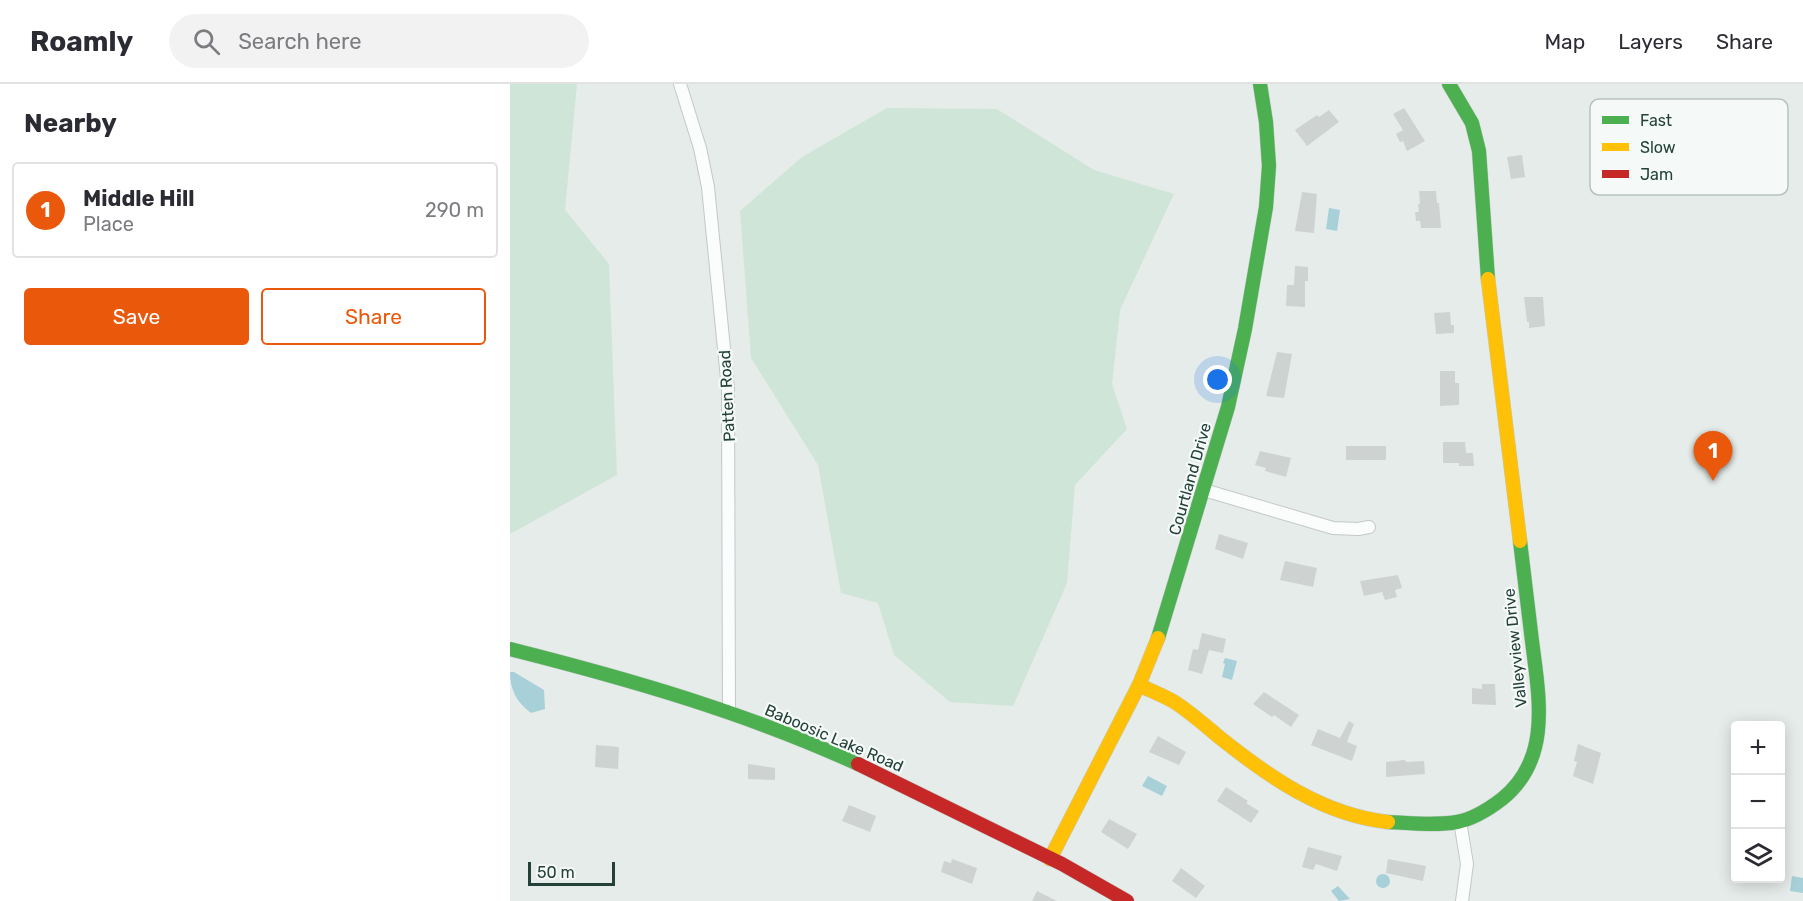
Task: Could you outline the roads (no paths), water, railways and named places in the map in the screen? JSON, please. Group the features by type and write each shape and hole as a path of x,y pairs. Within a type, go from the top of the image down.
{"street":[{"name":"Patten Road","path":"680,84 700,148 708,187 728,388 729,712"},
{"name":"Courtland Drive","path":"1050,859 1139,685 1157,640 1204,490 1238,369 1266,207 1269,166 1266,122 1260,84"},
{"name":"Valleyview Drive","path":"1139,685 1173,701 1284,785 1322,805 1370,820 1413,823 1460,821 1482,813 1500,800 1517,785 1527,771 1539,729 1539,697 1486,268 1479,151 1466,110 1449,84"},
{"path":"1204,490 1333,528 1369,527"},
{"name":"Baboosic Lake Road","path":"510,649 729,712 793,736 847,759 1050,859 1127,901"},
{"path":"1460,821 1467,864 1462,901"}],"water":[{"path":"1329,208 1340,210 1337,231 1326,229"},
{"path":"1225,658 1237,661 1232,680 1222,677"},
{"path":"510,672 514,672 544,690 545,709 531,713 521,704 513,690"},
{"path":"1148,776 1167,786 1162,796 1142,786"},
{"path":"1380,874 1386,874 1390,881 1386,888 1380,888 1376,884 1376,878"},
{"path":"1792,876 1803,878 1803,893 1790,891"},
{"path":"1338,886 1350,899 1339,901 1331,891"}],"place":[{"name":"Middle Hill","path":"1713,481"}]}
